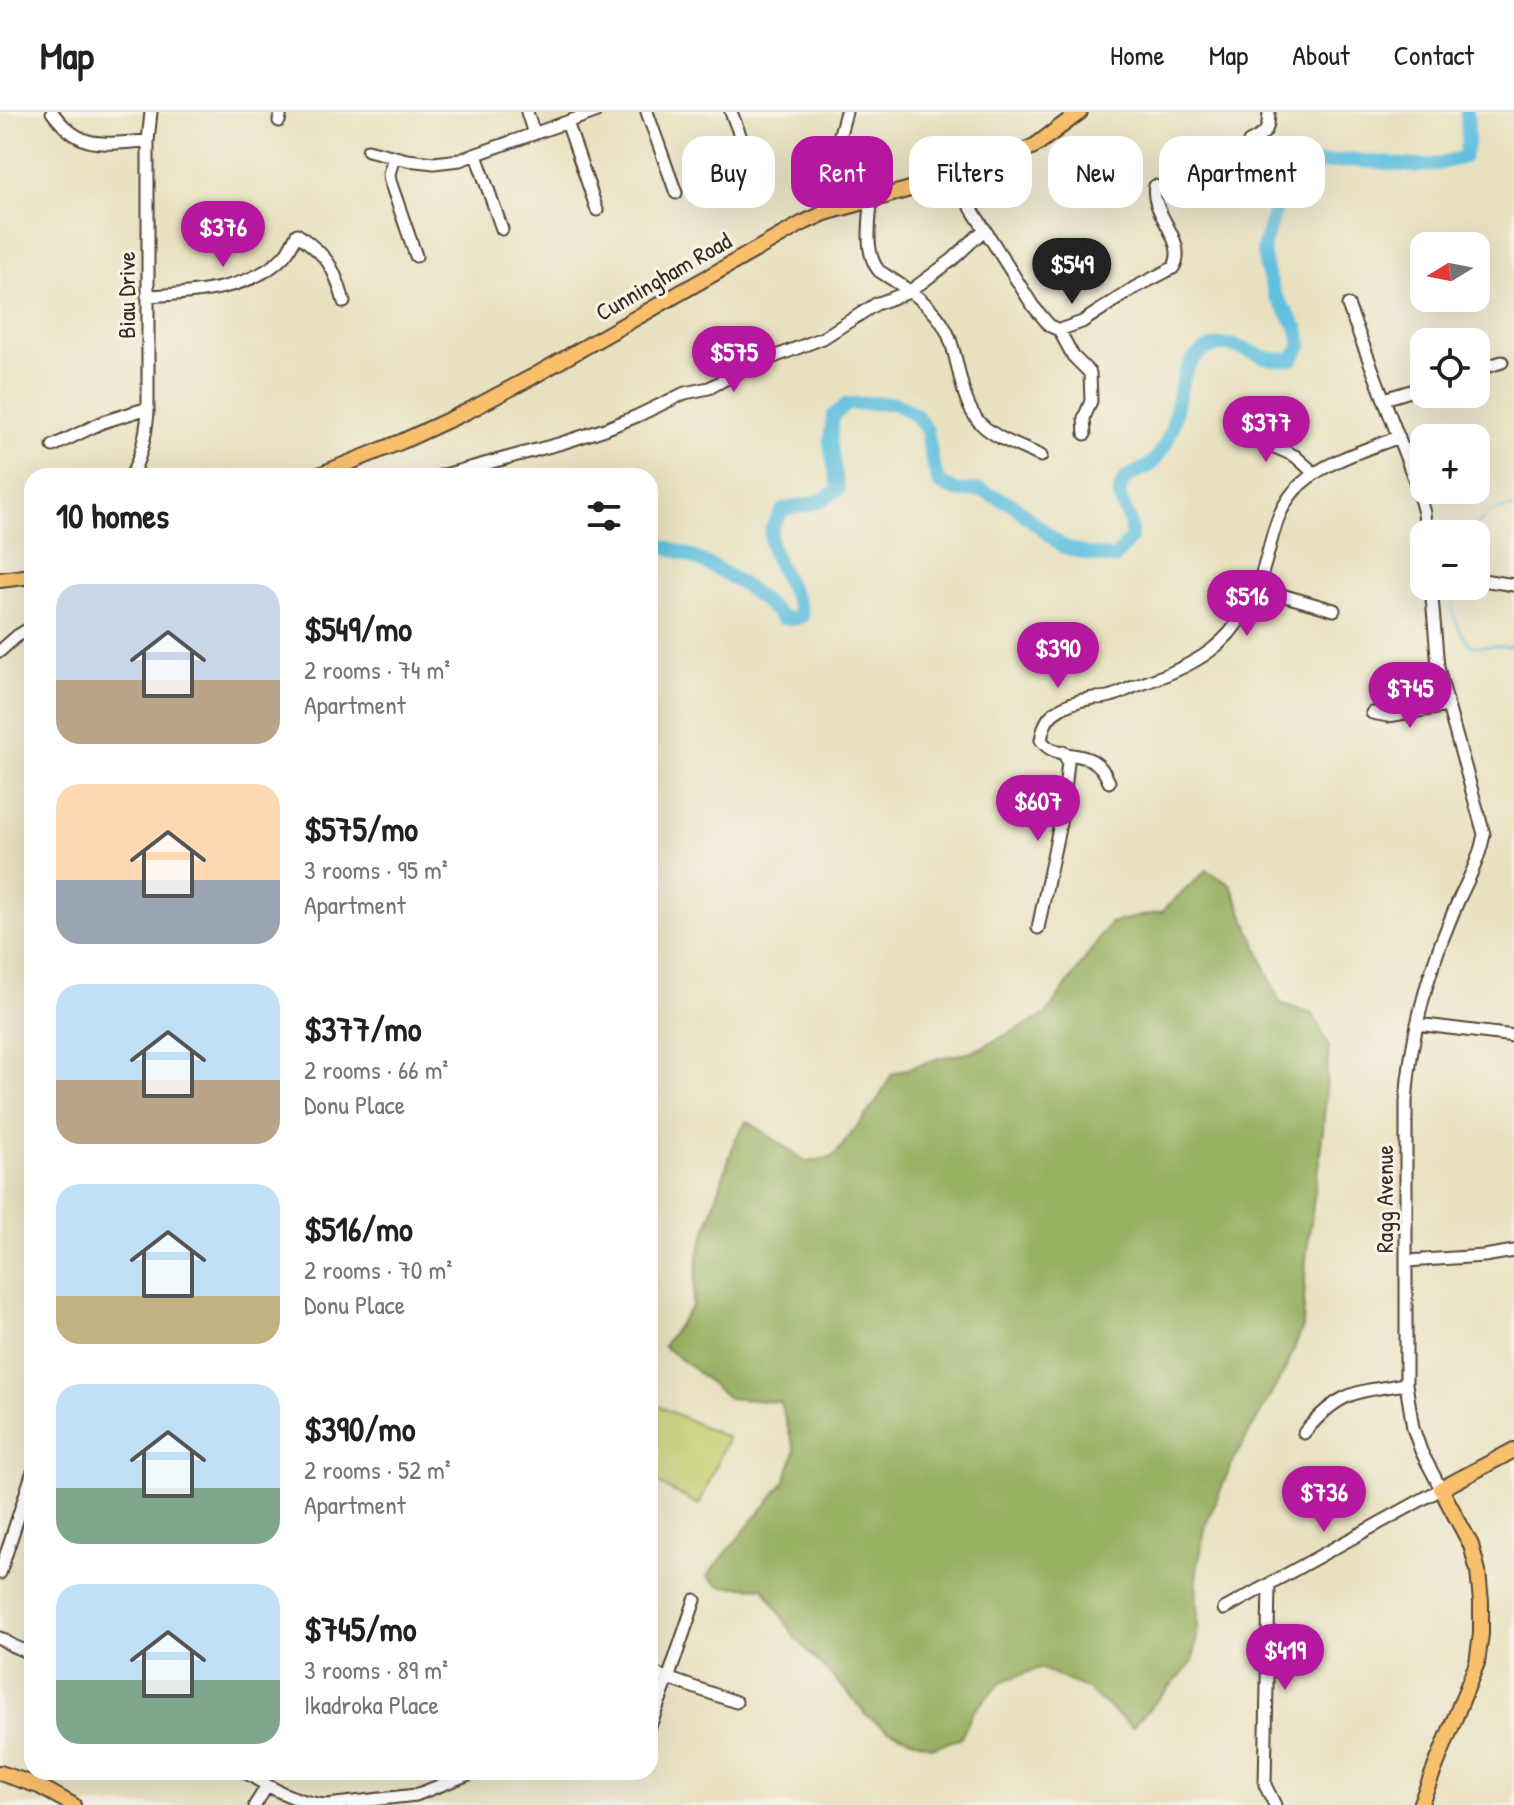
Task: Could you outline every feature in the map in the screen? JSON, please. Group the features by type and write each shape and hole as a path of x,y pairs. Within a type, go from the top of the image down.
{"main road":[{"name":"Cunningham Road","path":"1032,147 1080,112"},
{"name":"Cunningham Road","path":"336,468 468,411 789,230 825,213 844,208"},
{"path":"0,580 24,577"},
{"path":"1441,1489 1514,1450"},
{"name":"Ragg Avenue","path":"1420,1805 1477,1663 1481,1634 1478,1571 1471,1545 1441,1489"},
{"path":"0,1773 39,1786 73,1805"}],"street":[{"path":"52,112 63,127 79,139 102,143 148,141"},
{"name":"Biau Drive","path":"135,468 145,440 148,408 148,141 151,112"},
{"path":"527,112 534,134"},
{"path":"368,150 434,163 460,160 595,112"},
{"path":"647,112 676,193"},
{"path":"731,112 740,136"},
{"path":"825,213 824,193 846,112"},
{"path":"1258,136 1269,125 1269,112"},
{"path":"567,122 597,210"},
{"path":"476,155 502,229"},
{"path":"394,157 390,181 416,256"},
{"path":"1059,330 1082,322 1176,264 1174,241 1154,199 1155,186"},
{"path":"871,208 873,264 927,304 939,318 947,331 972,412 991,432 1041,456"},
{"path":"971,208 1033,306 1050,326 1059,330 1073,356 1090,373 1091,401 1084,418 1085,434"},
{"path":"470,468 605,429 685,393 709,388 748,367 823,338 876,304 909,292 952,260 985,229"},
{"path":"147,296 203,293 246,280 279,261 297,234 330,263 344,302"},
{"path":"1348,305 1415,481 1425,520"},
{"path":"1490,366 1502,362"},
{"path":"1384,399 1410,391"},
{"path":"53,446 103,422 148,408"},
{"path":"1263,424 1270,445 1295,456 1314,473"},
{"path":"1109,782 1094,760 1044,745 1041,740 1043,728 1050,716 1064,706 1109,697 1148,682 1212,650 1231,631 1251,601 1276,521 1282,507 1300,484 1314,473 1399,437"},
{"path":"1490,581 1514,585"},
{"path":"1257,588 1334,610"},
{"name":"Ragg Avenue","path":"1432,600 1437,660 1484,834 1480,855 1439,948 1417,1024 1406,1101 1406,1384 1413,1428 1441,1489"},
{"path":"0,651 24,632"},
{"path":"1372,713 1388,716 1448,706"},
{"path":"1038,928 1063,809 1068,762 1063,752"},
{"path":"1417,1024 1514,1036"},
{"path":"1407,1261 1514,1251"},
{"path":"1304,1433 1328,1407 1343,1397 1406,1384"},
{"path":"1224,1609 1441,1489"},
{"path":"0,1573 24,1499"},
{"path":"1269,1584 1265,1785 1275,1805"},
{"path":"658,1705 695,1600"},
{"path":"0,1638 24,1651"},
{"path":"658,1675 736,1702"},
{"path":"258,1780 310,1804 326,1805 419,1800 458,1780"},
{"path":"255,1805 267,1786"}],"green space":[{"path":"1207,870 1231,885 1280,1003 1313,1014 1329,1047 1323,1130 1306,1258 1303,1327 1287,1366 1231,1465 1206,1524 1196,1577 1198,1627 1193,1662 1132,1727 1087,1689 1040,1668 1002,1681 973,1712 960,1739 932,1747 886,1729 866,1715 796,1639 764,1588 720,1586 707,1576 784,1483 795,1451 780,1402 728,1398 663,1346 692,1306 699,1252 735,1140 747,1121 807,1162 833,1157 877,1101 892,1074 940,1058 972,1052 1046,1015 1110,923 1161,912"},
{"path":"658,1406 728,1438 699,1505 658,1483"}],"waterway":[{"path":"658,545 704,562 738,581 782,618 802,616 773,551 773,525 784,509 819,501 838,490 830,441 833,416 847,404 894,403 916,415 927,431 939,483 957,491 980,490 1012,504 1062,546 1115,558 1131,538 1130,521 1120,498 1122,484 1129,476 1151,464 1164,446 1171,431 1181,385 1197,355 1225,345 1273,359 1292,359 1301,346 1298,329 1275,295 1263,248 1279,197 1313,164 1353,160 1414,166 1464,157 1468,141 1467,112"},
{"path":"1482,520 1493,511 1514,507"},
{"path":"1452,600 1455,619 1472,646 1514,646"}]}
